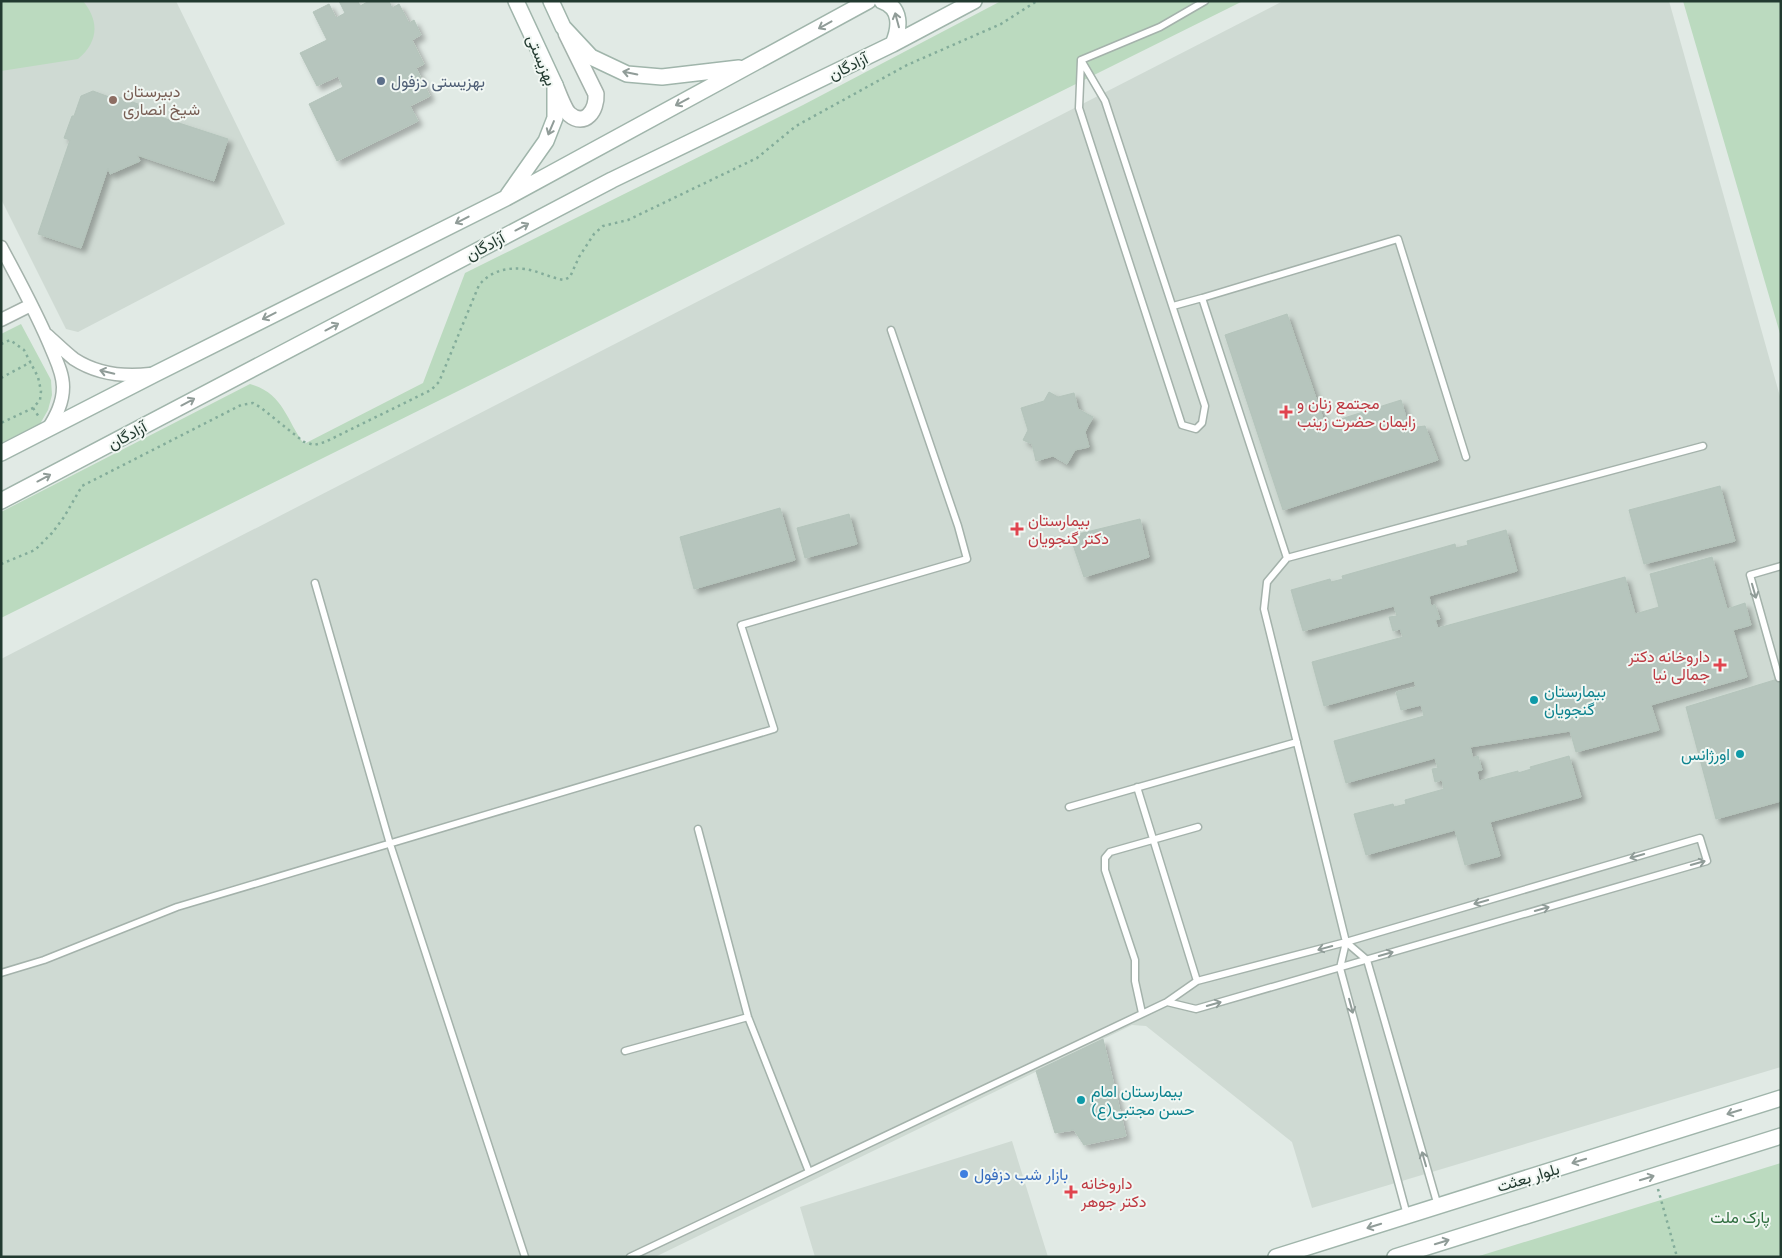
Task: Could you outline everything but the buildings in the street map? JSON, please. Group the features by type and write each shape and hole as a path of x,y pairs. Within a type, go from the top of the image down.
{"main road":[{"name":"بهزیستی","path":"506,198 546,141 556,118 555,84 516,1"},
{"path":"551,1 596,94 597,104 592,113 586,117 577,118 568,114 555,84"},
{"name":"آزادگان","path":"1,453 506,198 868,1"},
{"path":"882,1 888,3 897,15 899,30 894,44"},
{"path":"944,1 960,8"},
{"name":"آزادگان","path":"1,501 612,180 894,44 974,1"},
{"path":"563,27 591,56 627,74 662,77 748,66"},
{"name":"بلوار بعثت","path":"1276,1257 1781,1098"},
{"path":"1395,1257 1781,1136"}],"street":[{"path":"1,247 46,334 59,367 63,386 58,413 48,429"},
{"path":"1,320 31,305"},
{"path":"46,334 75,359 94,369 117,375 155,374"}],"lane":[{"path":"1081,60 1160,26 1205,1"},
{"path":"1081,60 1106,100 1206,406 1202,423 1196,429 1182,425 1079,108 1081,60"},
{"path":"1173,306 1398,239 1466,457"},
{"path":"1202,298 1287,558"},
{"path":"1,973 44,960 177,907 774,729 741,625 967,559 958,526 891,330"},
{"path":"1407,1216 1340,968 1346,942 1264,609 1267,582 1287,558 1703,446"},
{"path":"1781,566 1750,575 1779,678 1781,677"},
{"path":"315,583 390,844 525,1257"},
{"path":"1069,807 1297,742"},
{"path":"1137,787 1197,981"},
{"path":"1142,1013 1134,981 1135,960 1105,870 1105,858 1110,852 1198,827"},
{"path":"698,829 748,1017 809,1172"},
{"path":"630,1257 1166,1002 1197,981 1346,942 1700,838 1707,861 1196,1009 1166,1002"},
{"path":"1346,942 1367,960 1438,1206"},
{"path":"624,1051 748,1017"}],"path":[{"path":"1,564 35,550 58,525 82,486 87,482 241,405 252,403 260,407 304,442 314,445 325,442 431,390 439,382 478,285 486,276 500,270 525,269 564,280 570,277 590,240 603,226 628,220 757,158 796,126 907,65 1001,24 1038,1"},
{"path":"1,344 10,340 24,350 38,377 41,390 40,400 33,408 1,423"},
{"path":"1,378 31,362"},
{"path":"1654,1176 1677,1257"}],"shaded area":[{"name":"دبیرستان شیخ انصاری","path":"1,1 176,1 285,224 78,332 66,329 1,199"},
{"name":"بیمارستان دکتر گنجویان","path":"1283,1 1669,1 1781,400 1781,1067 1312,1208 1292,1142 1146,1026 1132,1025 655,1257 1,1257 1,659"},
{"name":"بازار شب دزفول","path":"1012,1141 1048,1257 815,1257 800,1207"}],"green space":[{"path":"83,1 94,24 93,39 90,46 78,59 1,71 1,2"},
{"path":"1001,1 1243,1 1,618 1,512 250,384 261,388 277,400 304,444 423,383 465,273 803,105"},
{"path":"1683,1 1781,1 1781,337"},
{"path":"21,324 51,380 52,395 48,410 40,424 1,443 1,334"},
{"name":"پارک ملت","path":"1781,1163 1781,1257 1476,1257"}],"place":[{"name":"بهزیستی دزفول","path":"381,81"},
{"name":"دبیرستان شیخ انصاری","path":"113,100"},
{"name":"مجتمع زنان و زایمان حضرت زینب","path":"1286,412"},
{"name":"بیمارستان دکتر گنجویان","path":"1017,529"},
{"name":"داروخانه دکتر جمالی نیا","path":"1720,665"},
{"name":"بیمارستان گنجویان","path":"1534,700"},
{"name":"اورژانس","path":"1740,754"},
{"name":"بیمارستان امام حسن مجتبی(ع)","path":"1081,1100"},
{"name":"بازار شب دزفول","path":"964,1174"},
{"name":"داروخانه دکتر جوهر","path":"1071,1192"}]}
